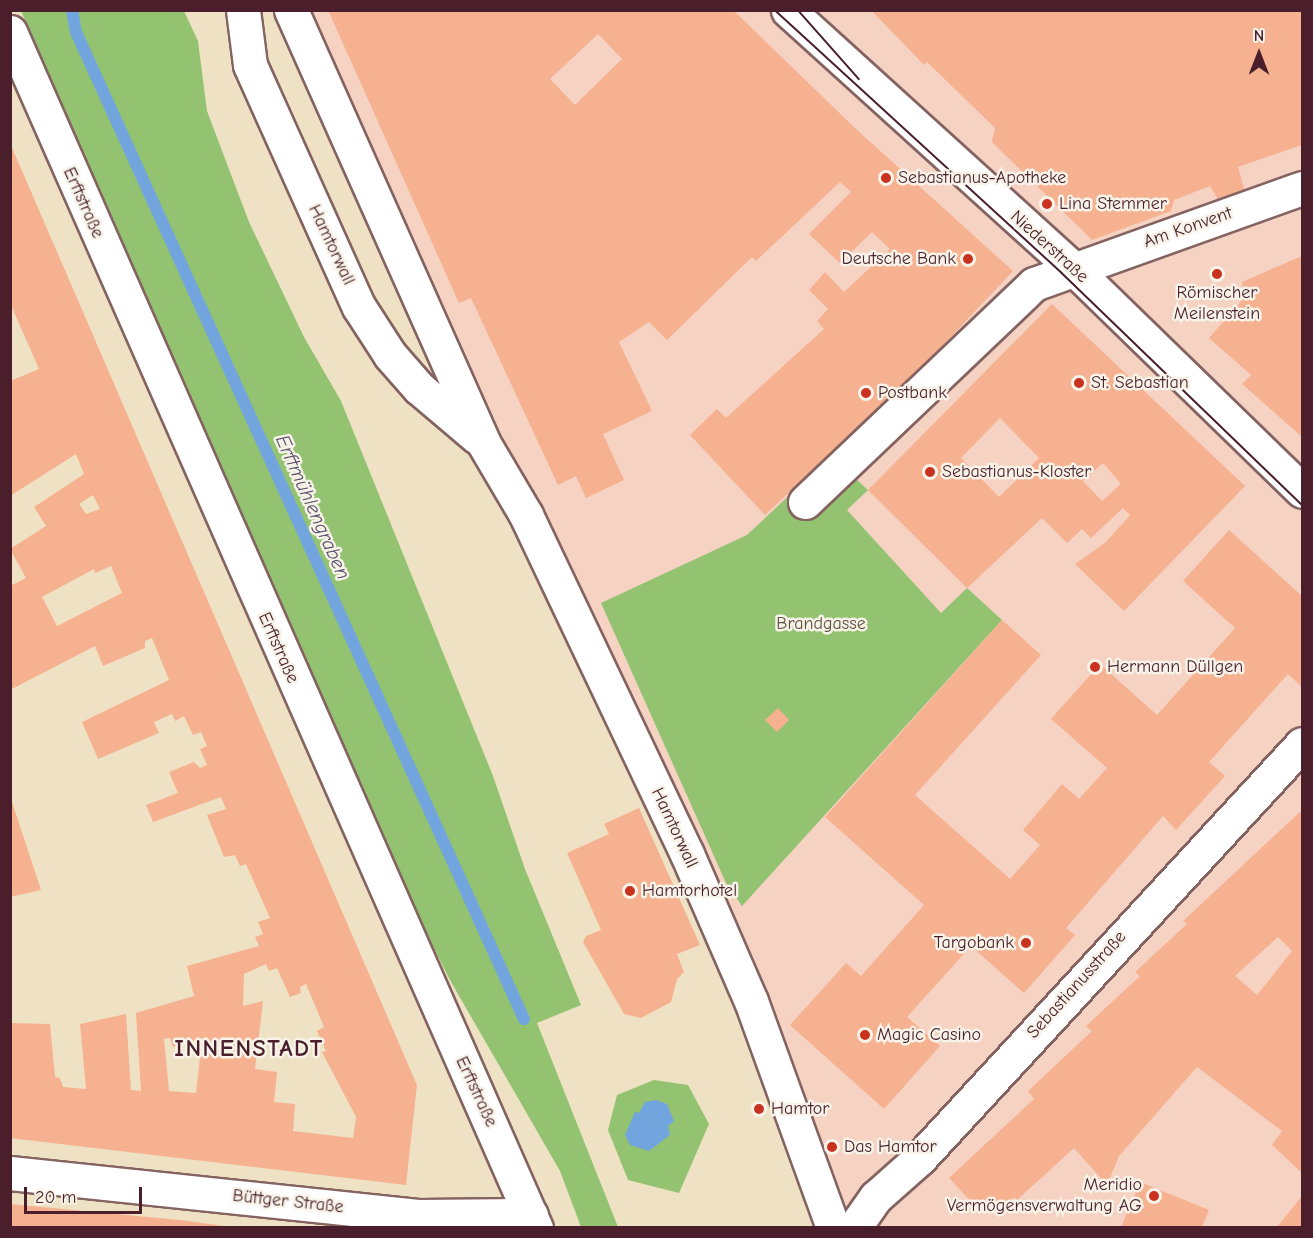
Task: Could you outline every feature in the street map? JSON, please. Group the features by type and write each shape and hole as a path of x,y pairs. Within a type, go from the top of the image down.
{"street":[{"name":"Hamtorwall","path":"243,10 250,65 359,307 390,355 419,388 483,442"},
{"name":"Hamtorwall","path":"291,10 483,442 526,515 687,854 751,1001 833,1227"},
{"name":"Niederstraße","path":"788,10 1074,268 1302,491"},
{"name":"Erftstraße","path":"10,32 17,58 533,1221"},
{"name":"Am Konvent","path":"805,502 1034,284 1302,188"},
{"name":"Sebastianusstraße","path":"854,1227 868,1206 920,1158 1302,744"},
{"name":"Büttger Straße","path":"10,1173 418,1216 533,1221"}],"shaded area":[{"path":"296,11 1302,11 1302,1227 838,1227"}],"green space":[{"path":"21,11 184,11 198,41 207,111 249,222 304,337 341,401 493,776 525,869 581,1005 537,1023 618,1227 581,1227 560,1171 451,982 395,872"},
{"name":"Brandgasse","path":"831,456 868,490 847,510 941,613 967,588 1002,620 742,906 726,883 601,603 747,535"},
{"path":"654,1080 688,1085 709,1124 679,1193 628,1180 608,1130 617,1095"}],"water":[{"path":"656,1100 667,1104 674,1121 668,1126 670,1135 649,1151 630,1145 625,1135 635,1112 639,1113 645,1102"}],"building":[{"path":"328,10 733,10 856,129 1013,271 917,373 765,515 690,435 717,409 726,418 824,329 817,321 828,309 809,290 825,272 844,292 890,249 872,232 840,263 809,234 851,192 840,182 756,261 752,257 667,340 649,322 619,342 652,411 603,434 624,480 586,498 576,476 558,485 471,298 459,303","holes":["598,34 622,59 575,105 550,79"]},
{"path":"871,10 1302,10 1302,145 1238,167 1245,192 1219,201 1210,186 1174,200 1171,211 1092,240 992,142 995,128 927,62 924,65"},
{"path":"10,143 417,1085 406,1185 10,1138 10,1023 50,1024 55,1077 60,1078 63,1087 86,1089 80,1024 126,1014 131,1090 141,1091 136,1013 194,996 187,966 259,946 255,937 263,934 258,922 270,918 246,864 240,866 235,855 224,857 207,815 226,809 221,797 153,822 146,805 178,793 169,772 194,762 200,768 207,765 200,749 207,746 201,732 193,735 184,716 175,721 172,714 154,722 159,733 98,759 82,722 169,680 152,638 145,641 145,648 103,666 95,646 10,690 10,586 26,578 10,549 46,526 34,507 84,474 76,454 10,496 10,381 39,369 10,303","holes":["93,495 100,509 86,514 79,504","111,566 122,593 57,626 42,597 94,569 95,573","266,964 269,971 277,968 290,997 301,993 300,987 306,984 324,1027 317,1031 326,1051 322,1052 356,1117 353,1138 293,1131 295,1104 274,1102 277,1072 255,1069 263,1001 243,1006 244,974","170,1038 173,1047 202,1038 196,1093 169,1091 164,1039"]},
{"path":"1302,256 1302,437 1242,384 1251,375 1209,338 1245,297 1242,282"},
{"path":"1052,304 1245,486 1124,611 1075,564 1105,543 1130,515 1123,508 1091,538 1082,529 1067,543 1042,518 967,588 868,490","holes":["1000,418 1039,458 999,497 961,458","1103,463 1121,484 1102,501 1083,481"]},
{"path":"1229,530 1302,596 1302,687 1288,674 1209,762 1225,776 1176,830 1163,816 1066,928 1075,935 1024,993 971,946 907,1017 940,1046 884,1109 790,1025 846,963 861,976 924,905 825,817 1002,620 1041,655 915,795 1010,879 1040,845 1023,830 1062,784 1079,799 1107,768 1051,719 1100,664 1157,715 1235,628 1183,581"},
{"path":"778,708 789,720 777,732 765,720"},
{"path":"10,796 41,890 10,897"},
{"name":"Hamtorhotel","path":"639,808 700,945 677,954 684,972 677,979 671,1002 641,1018 624,1014 583,942 586,936 601,930 567,853 609,834 604,824"},
{"path":"1302,810 1302,1173 1272,1145 1282,1131 1197,1067 1119,1156 1107,1185 1074,1148 1017,1200 1014,1197 997,1214 984,1200 976,1207 949,1178 1034,1099 1028,1091 1092,1031 1086,1026 1140,976 1135,972 1187,924 1183,921","holes":["1278,937 1292,951 1257,995 1235,976"]},
{"name":"Meridio Vermögensverwaltung AG","path":"1140,1182 1209,1210 1202,1227 1121,1227"},
{"path":"1302,1196 1302,1227 1277,1227"},
{"path":"10,1204 180,1220 232,1227 10,1227"}],"waterway":[{"name":"Erftmühlengraben","path":"72,10 76,32 524,1019"}],"tram line":[{"path":"775,10 1062,273 1302,505"},
{"path":"798,10 859,79"}],"place":[{"name":"Sebastianus-Apotheke","path":"886,178"},
{"name":"Lina Stemmer","path":"1047,204"},
{"name":"Deutsche Bank","path":"968,259"},
{"name":"Römischer Meilenstein","path":"1217,274"},
{"name":"St. Sebastian","path":"1079,383"},
{"name":"Postbank","path":"866,393"},
{"name":"Sebastianus-Kloster","path":"930,472"},
{"name":"Hermann Düllgen","path":"1095,667"},
{"name":"Hamtorhotel","path":"630,891"},
{"name":"Targobank","path":"1026,943"},
{"name":"Magic Casino","path":"865,1035"},
{"name":"Hamtor","path":"759,1109"},
{"name":"Das Hamtor","path":"832,1147"},
{"name":"Meridio Vermögensverwaltung AG","path":"1154,1196"}],"district":[{"name":"INNENSTADT","path":"249,1049"}]}
